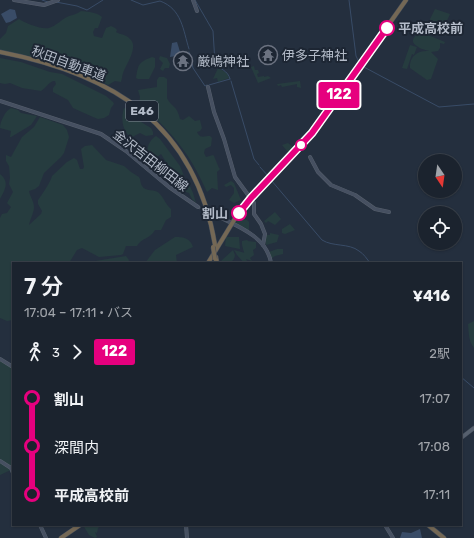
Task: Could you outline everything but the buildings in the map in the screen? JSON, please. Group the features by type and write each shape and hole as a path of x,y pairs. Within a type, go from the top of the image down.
{"highway":[{"path":"209,262 242,207 312,133 406,0"},
{"name":"秋田自動車道","path":"0,53 52,67 91,82 127,102 150,121 175,148 194,181 204,208 216,260"},
{"path":"61,538 79,526"},
{"path":"429,526 446,538"},
{"path":"433,526 446,538"}],"main road":[{"path":"462,437 474,428"}],"street":[{"path":"14,0 39,4 55,1"},
{"path":"193,0 197,11"},
{"path":"208,87 214,112 224,139 235,177 254,203 254,214 264,230 265,238 263,245"},
{"name":"金沢吉田柳田線","path":"0,101 94,131 104,136 126,151 169,187 198,207"},
{"path":"310,157 318,172 331,185 355,195 375,209 389,212"},
{"path":"213,214 254,236 269,254 271,262"},
{"path":"0,359 12,366"},
{"path":"0,461 11,468 12,470"},
{"path":"40,526 46,538"},
{"path":"186,526 187,538"},
{"path":"385,526 393,538"}],"green space":[{"path":"435,9 450,14 446,23 448,23 447,26 440,23 438,26 435,25 436,23 431,22 430,19"},
{"path":"81,11 95,13 102,17 98,28 95,28 93,32 94,36 102,38 106,28 111,26 117,30 116,32 127,36 132,42 133,51 123,73 121,82 115,81 108,85 92,76 46,60 0,50 0,39 6,33 8,26 19,19 38,27 49,28 66,17"},
{"path":"423,33 445,42 444,44 440,43 440,48 438,51 431,52 438,59 431,79 427,80 410,68 411,60 415,55 421,52 429,51 420,48 413,42 416,36"},
{"path":"410,45 417,47 414,55 412,54 407,69 402,68"},
{"path":"160,56 167,58 170,64 169,68 165,68 163,71 160,69 163,63 159,59"},
{"path":"152,57 155,58 155,67 149,79 136,78 140,64 144,60"},
{"path":"0,58 21,62 50,72 62,74 106,96 114,104 109,115 98,119 73,108 68,100 53,92 53,88 56,84 55,81 51,82 41,91 22,88 10,83 0,83"},
{"path":"254,66 255,70 258,70 258,77 268,76 271,78 258,83 251,67"},
{"path":"218,68 227,73 229,78 218,82 217,78 213,79"},
{"path":"159,77 164,77 167,79 167,98 176,109 180,119 183,120 189,116 195,121 200,120 202,128 197,132 199,136 210,136 212,138 211,146 205,149 204,153 206,157 214,156 220,169 217,172 218,190 212,188 207,192 201,178 179,143 161,123 139,103 140,97 138,90 157,87 157,80"},
{"path":"300,81 301,88 297,87 297,84 282,87 281,85 278,86 277,84"},
{"path":"11,108 18,110 21,113 37,116 31,125 10,137 11,131 0,128 3,117"},
{"path":"124,108 151,128 153,135 146,136 140,133 132,137 128,135 124,129"},
{"path":"40,117 63,125 67,130 69,137 64,153 44,173 39,186 29,191 34,207 29,225 41,214 42,211 38,204 38,200 52,176 67,162 74,158 77,160 80,169 83,169 81,149 85,146 92,145 106,160 124,166 139,177 143,188 159,193 171,209 171,217 166,220 161,230 155,230 137,246 126,246 123,254 121,255 99,257 82,248 77,250 70,262 12,262 12,320 7,321 0,318 0,218 2,214 7,213 11,207 7,203 13,192 9,184 9,166 6,161 6,155 11,157 22,137 34,127"},
{"path":"156,136 160,139 180,166 185,178 183,177 177,179 173,177 164,166 166,162 161,154 157,157 153,157 148,153 151,140"},
{"path":"288,143 295,149 291,153 282,145"},
{"path":"0,174 5,180 6,186 0,199"},
{"path":"231,181 234,183 241,200 234,203 229,200 234,193 234,188 231,185 226,187 224,185"},
{"path":"188,182 196,203 189,193 183,191 180,193 176,190"},
{"path":"275,212 281,219 275,225 268,221 266,223 264,221"},
{"path":"241,219 249,222 249,231 236,224 235,222"},
{"path":"290,224 295,230 285,234 282,233 282,229"},
{"path":"270,233 279,235 277,242 266,245 265,235 270,235"},
{"path":"175,237 186,239 193,247 176,255 177,262 146,262 155,250"},
{"path":"226,237 239,237 240,249 225,246"},
{"path":"247,240 256,242 256,248 253,250 254,255 250,258 252,261 246,259 248,262 243,262 234,250 244,253 242,241"},
{"path":"277,249 283,249 283,254 275,256 271,259 269,252"},
{"path":"233,250 235,255 232,261 221,261"},
{"path":"126,256 129,260 128,262 89,262"},
{"path":"474,321 474,348 470,339 468,324"},
{"path":"0,360 12,367 12,469 0,475"},
{"path":"84,526 101,526 98,528 97,533 95,532 97,537 95,538 89,535"}],"water":[{"path":"10,9 15,10 17,18 6,23 1,14"},
{"path":"177,42 181,55 170,57 172,43"},
{"path":"420,529 422,538 400,538 402,532 411,533"}],"waterway":[{"path":"42,0 48,2"},
{"path":"56,2 77,6 87,10 103,0"},
{"path":"131,0 143,5 160,1 173,9 183,28 189,49"},
{"path":"195,0 213,31 215,63 228,74 230,79"},
{"path":"349,0 356,56 359,62"},
{"path":"189,52 193,68 205,86 207,85"},
{"path":"362,66 439,107 474,104"},
{"path":"209,85 230,79"},
{"path":"231,81 254,159 259,165"},
{"path":"260,167 269,177"},
{"path":"271,180 322,240 331,244 351,247 362,254 369,262"},
{"path":"462,378 474,388"}],"tunnel":[{"path":"198,207 213,214"}],"bus line":[{"name":"122","path":"239,213 242,207 312,133 387,28"}],"place":[{"name":"平成高校前","path":"387,28"},
{"name":"伊多子神社","path":"268,55"},
{"name":"厳嶋神社","path":"183,61"},
{"name":"割山","path":"239,213"}]}
